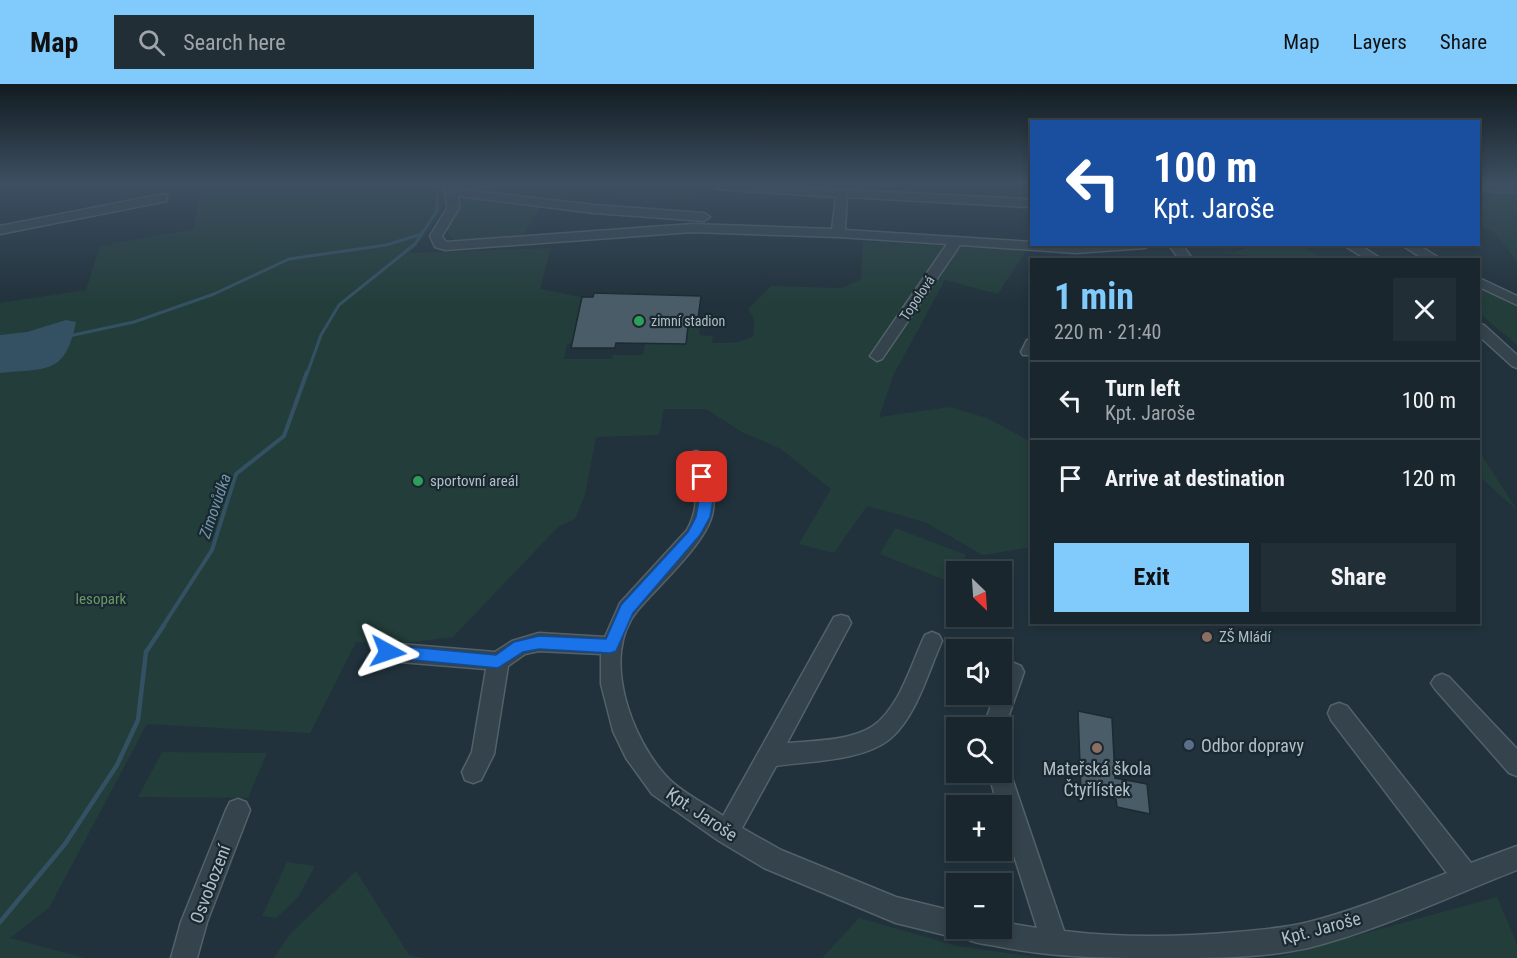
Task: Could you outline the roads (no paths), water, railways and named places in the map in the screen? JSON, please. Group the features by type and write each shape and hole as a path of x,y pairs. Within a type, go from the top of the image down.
{"street":[{"path":"0,230 37,223"},
{"path":"444,223 436,236 439,244 445,246 550,240 671,229 810,231 956,241 1074,254 1131,246"},
{"path":"781,223 797,224 810,231"},
{"path":"838,233 839,223"},
{"name":"Topolová","path":"877,356 956,241"},
{"path":"1176,246 1186,258"},
{"path":"1352,246 1373,258"},
{"path":"1362,246 1383,258"},
{"path":"1410,246 1432,258"},
{"path":"1480,282 1517,301"},
{"path":"1480,321 1517,353"},
{"path":"1480,329 1517,363"},
{"name":"Kpt. Jaroše","path":"696,457 706,500 703,517 693,535 627,609 610,646 612,684 624,731 634,752 660,786 727,833 773,860 896,910 946,922"},
{"path":"727,833 841,623"},
{"path":"769,756 865,742 882,732 899,711 932,641"},
{"path":"388,652 498,662 519,646 539,642 610,646"},
{"path":"473,772 483,754 498,662"},
{"path":"998,717 1014,672"},
{"path":"1442,683 1517,765"},
{"path":"1338,713 1466,877"},
{"path":"1003,783 1055,944"},
{"name":"Osvobození","path":"184,958 194,922 238,810"},
{"name":"Kpt. Jaroše","path":"1012,938 1125,950 1203,949 1295,939 1397,906 1517,858"}],"water":[{"path":"66,320 76,322 72,339 60,360 42,369 0,373 0,335 27,332"}],"waterway":[{"name":"Zimovůdka","path":"422,234 429,223"},
{"path":"69,336 134,322 214,294 289,259 386,245 422,234"},
{"name":"Zimovůdka","path":"307,374 321,335 339,305 415,244 422,234"},
{"name":"Zimovůdka","path":"163,626 212,550 236,474 284,436 307,372"},
{"name":"Zimovůdka","path":"0,922 65,844 117,765 138,720 146,652 164,625"}],"place":[{"name":"zimní stadion","path":"639,321"},
{"name":"sportovní areál","path":"418,481"},
{"name":"ZŠ Mládí","path":"1207,637"},
{"name":"Odbor dopravy","path":"1189,745"},
{"name":"Mateřská škola Čtyřlístek","path":"1097,748"}],"park label":[{"name":"lesopark","path":"101,599"}]}
